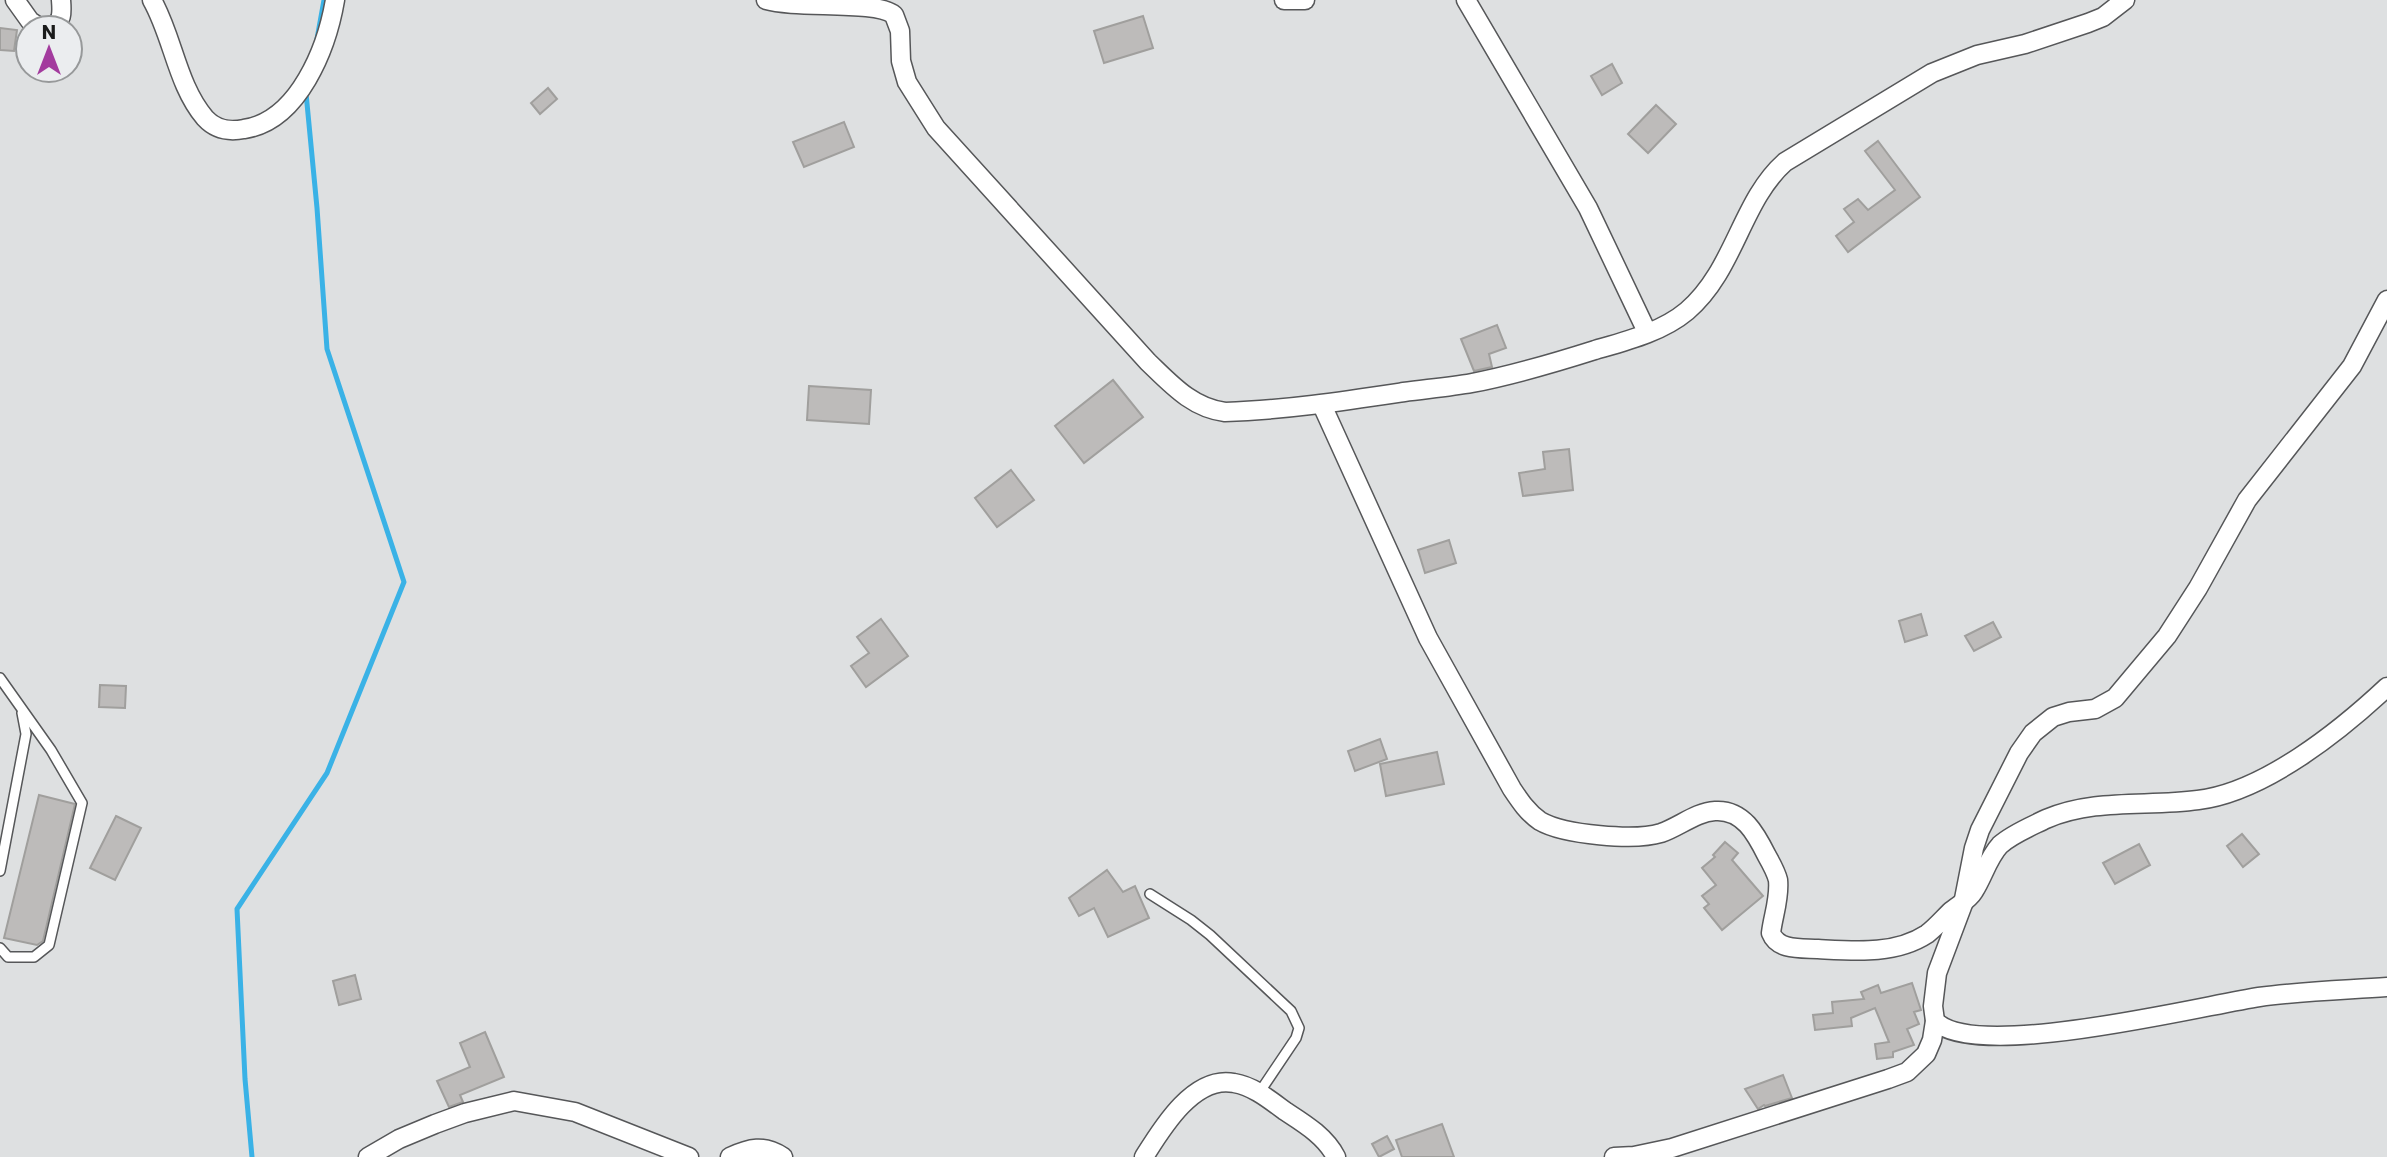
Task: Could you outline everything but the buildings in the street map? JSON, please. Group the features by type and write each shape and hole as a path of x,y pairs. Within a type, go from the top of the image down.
{"street":[{"path":"152,0 194,102 206,119 218,129 233,131 250,128 282,110 296,96 314,68 335,0"},
{"path":"766,0 800,5 880,8 894,15 900,31 901,61 907,82 936,128 1148,362 1185,397 1211,411 1225,412 1322,405 1471,383 1549,365 1664,325 1688,310 1710,286 1730,253 1761,190 1771,174 1786,162 1932,73 1977,55 2025,44 2088,23 2103,17 2126,0"},
{"path":"1284,0 1305,0"},
{"path":"1466,0 1588,208 1647,332"},
{"path":"1614,1157 1672,1148 1908,1072 1927,1054 1935,1021 1933,1006 1937,974 1963,904 1974,848 1980,830 2018,753 2033,733 2053,717 2095,709 2115,698 2167,636 2198,588 2247,499 2352,366 2387,300"},
{"path":"1322,405 1428,638 1519,801 1534,816 1554,826 1604,836 1660,834 1710,811 1723,810 1735,814 1756,833 1772,865 1778,888 1771,933 1777,942 1792,947 1873,950 1897,947 1926,934 1963,904 1973,893 2001,845 2018,833 2047,819 2084,807 2101,804 2175,803 2225,795 2305,753 2387,687"},
{"path":"1935,1021 1946,1028 1972,1033 2054,1033 2105,1027 2262,997 2316,990 2387,987"},
{"path":"1144,1157 1163,1126 1203,1087 1219,1082 1233,1083 1259,1093 1321,1136 1336,1157"},
{"path":"368,1157 399,1139 435,1124 465,1113 514,1101 575,1112 689,1157"},
{"path":"730,1157 753,1148 771,1150 783,1157"}],"lane":[{"path":"0,678 51,750 82,803 49,945 34,957 9,957 0,948"},
{"path":"0,871 26,734 22,711"},
{"path":"1150,894 1210,935 1291,1011 1296,1020 1299,1028 1296,1038 1259,1093"}],"waterway":[{"path":"317,39 324,0"},
{"path":"252,1157 245,1079 237,909 327,773 404,582 327,349 306,93"}]}
